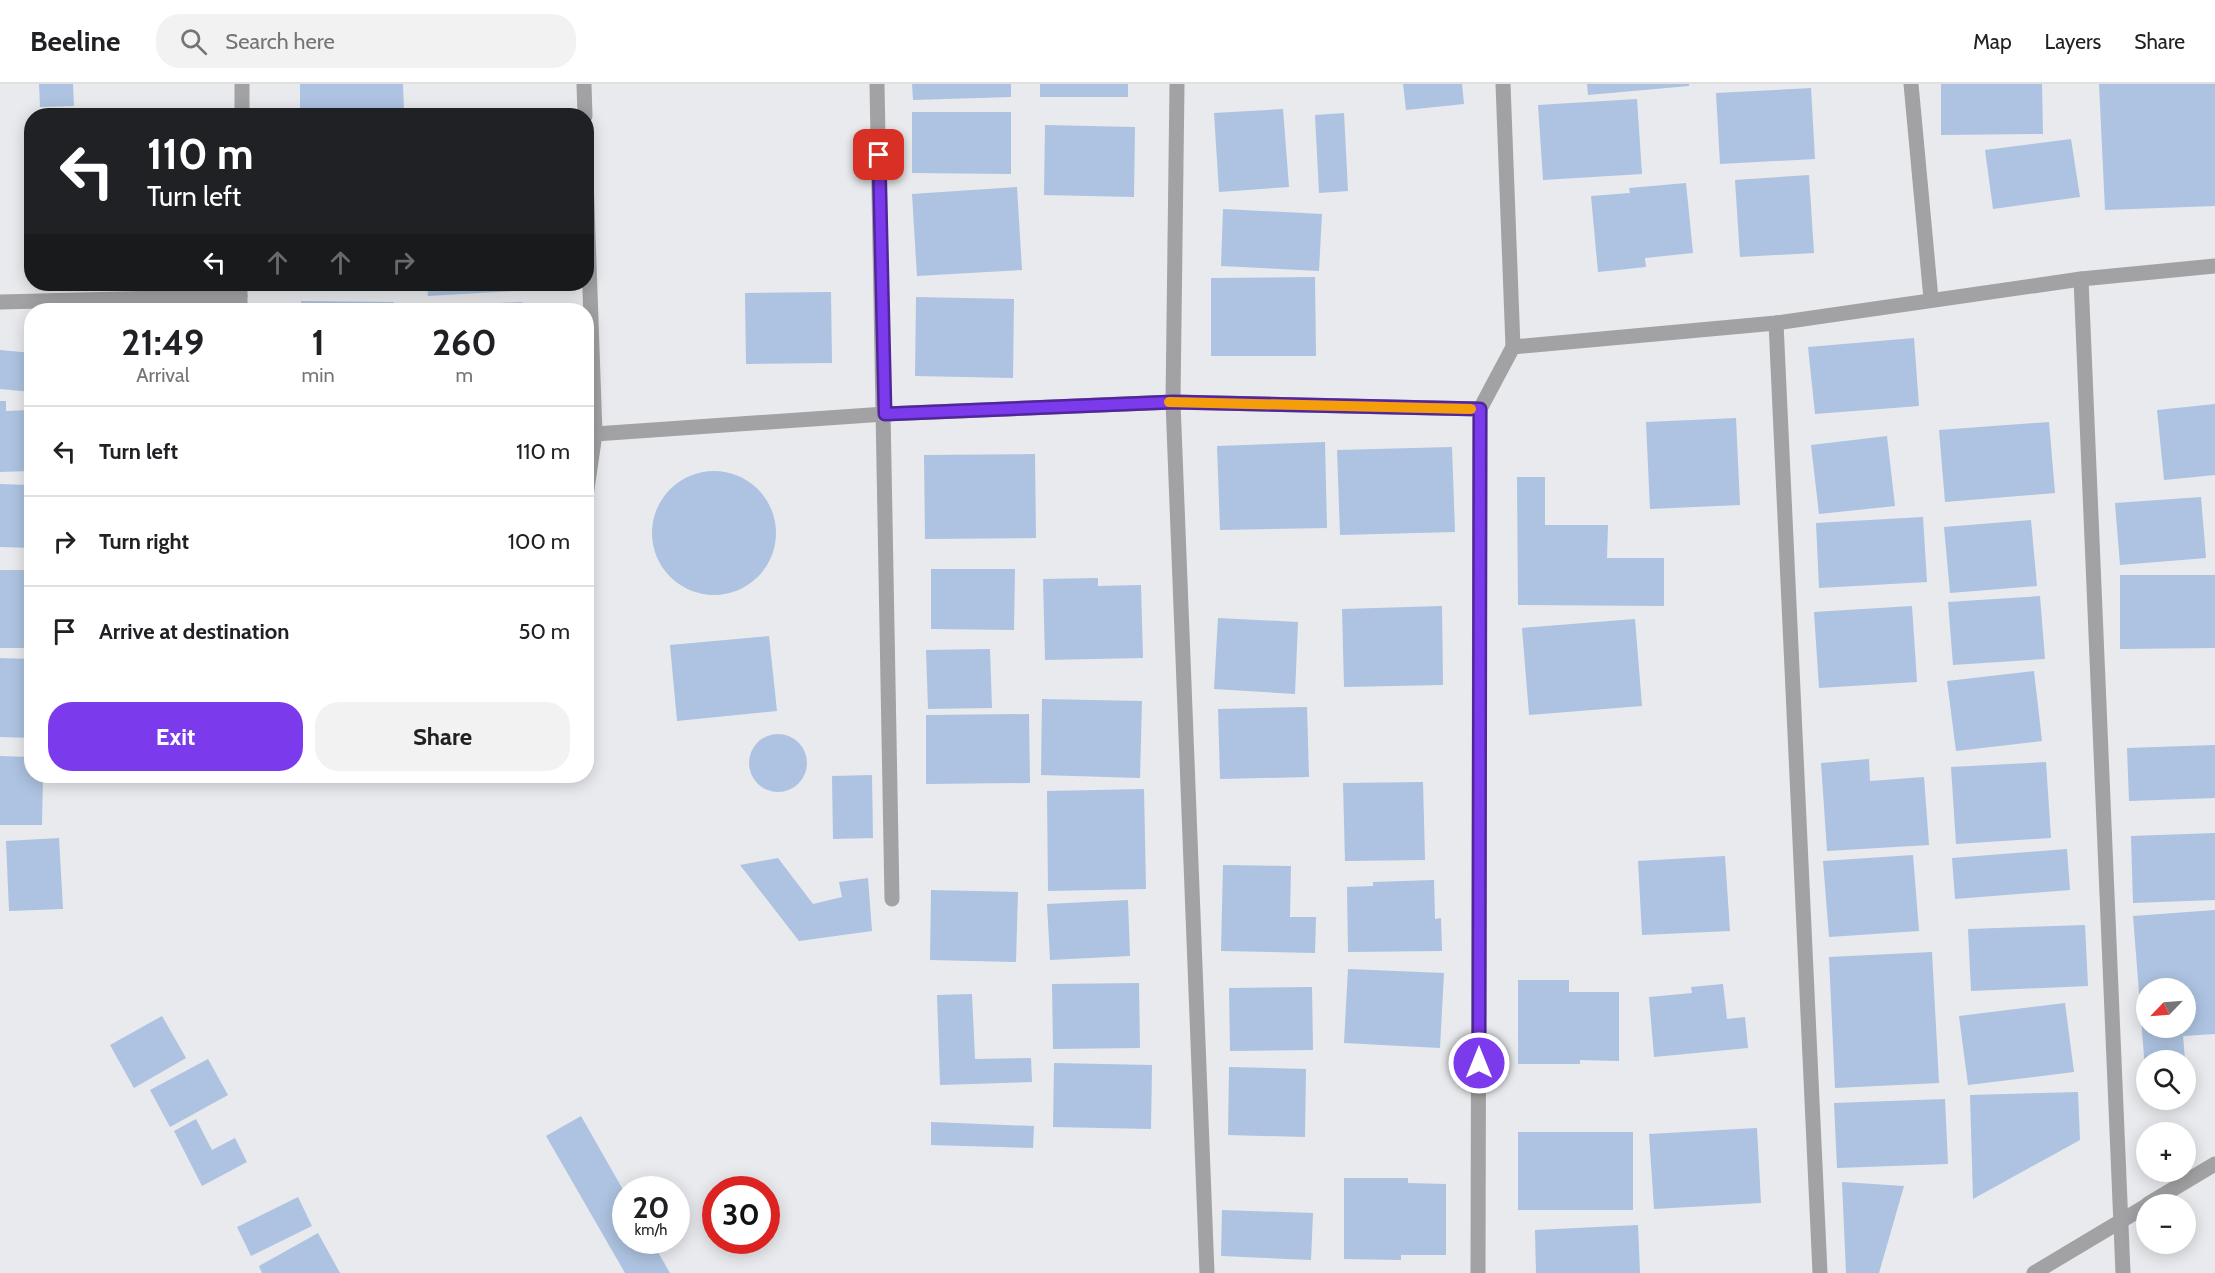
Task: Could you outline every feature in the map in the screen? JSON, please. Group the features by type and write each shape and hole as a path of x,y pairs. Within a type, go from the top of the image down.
{"street":[{"path":"242,84 242,108"},
{"path":"584,84 585,108"},
{"path":"877,84 885,414 892,899"},
{"path":"1176,84 1173,402 1207,1273"},
{"path":"1478,1273 1480,409 1513,347 1503,84"},
{"path":"1911,84 1931,299"},
{"path":"1513,347 1776,323 2080,279 2215,266"},
{"path":"2080,279 2123,1273"},
{"path":"0,302 240,297"},
{"path":"1776,323 1820,1273"},
{"path":"595,434 885,414 1173,402 1480,409"},
{"path":"594,405 594,441"},
{"path":"2165,1194 2215,1164"},
{"path":"2034,1273 2136,1212"}],"building":[{"path":"39,84 73,84 74,106 40,107"},
{"path":"300,84 403,84 404,108 300,108"},
{"path":"912,84 1011,84 1011,97 913,100"},
{"path":"1040,84 1128,84 1128,97 1040,97"},
{"path":"1403,84 1462,84 1464,104 1406,110"},
{"path":"1587,84 1689,84 1689,86 1588,95"},
{"path":"1941,84 2042,84 2043,134 1941,135"},
{"path":"2099,84 2215,84 2215,206 2105,210"},
{"path":"1811,88 1815,159 1720,164 1716,93"},
{"path":"1637,99 1642,174 1543,180 1538,105"},
{"path":"1283,109 1289,187 1219,192 1214,113"},
{"path":"912,112 1011,112 1011,174 912,173"},
{"path":"1344,113 1348,191 1319,193 1315,115"},
{"path":"1045,125 1135,127 1134,197 1044,195"},
{"path":"2071,139 2080,197 1993,209 1985,150"},
{"path":"1809,175 1814,253 1740,257 1735,180"},
{"path":"1686,183 1693,253 1645,258 1646,267 1598,272 1591,196 1630,193 1629,188"},
{"path":"1017,187 1022,270 917,276 912,194"},
{"path":"1223,209 1322,214 1319,271 1221,266"},
{"path":"1315,277 1316,356 1211,356 1211,278"},
{"path":"428,291 516,291 428,296"},
{"path":"831,292 832,363 746,364 745,293"},
{"path":"916,297 1014,299 1013,378 915,376"},
{"path":"301,301 394,302 394,303 301,303"},
{"path":"1914,338 1919,406 1815,414 1808,347"},
{"path":"0,350 24,352 24,391 0,389"},
{"path":"0,401 6,401 6,411 24,410 24,471 0,472"},
{"path":"2215,404 2215,475 2164,480 2157,410"},
{"path":"1736,418 1740,505 1650,509 1646,422"},
{"path":"2049,422 2055,493 1945,502 1939,430"},
{"path":"1887,436 1895,506 1819,514 1811,445"},
{"path":"1325,442 1327,528 1220,530 1217,446"},
{"path":"1452,447 1455,532 1340,535 1337,450"},
{"path":"1035,454 1036,538 925,539 924,455"},
{"path":"714,471 738,475 758,489 772,509 776,533 772,557 758,577 738,591 714,595 690,591 670,577 656,557 652,533 656,509 670,489 690,475"},
{"path":"1517,477 1545,477 1545,525 1608,525 1607,558 1664,558 1664,606 1518,605"},
{"path":"0,484 24,485 24,548 0,547"},
{"path":"2201,497 2206,558 2120,565 2115,503"},
{"path":"1923,517 1927,582 1819,588 1816,523"},
{"path":"2031,520 2037,586 1950,593 1944,527"},
{"path":"931,569 1015,569 1014,630 931,629"},
{"path":"0,570 24,570 24,648 0,648"},
{"path":"2120,575 2215,575 2215,648 2120,649"},
{"path":"1098,578 1098,586 1141,585 1143,658 1045,660 1043,579"},
{"path":"2040,596 2045,659 1953,665 1948,602"},
{"path":"1442,606 1443,685 1344,687 1342,609"},
{"path":"1912,606 1917,682 1819,688 1814,612"},
{"path":"1218,618 1298,622 1295,694 1214,689"},
{"path":"1635,619 1642,706 1529,715 1522,628"},
{"path":"769,636 777,711 677,721 670,645"},
{"path":"990,649 992,708 928,709 926,650"},
{"path":"0,658 24,659 24,738 0,737"},
{"path":"2034,671 2042,741 1956,751 1947,681"},
{"path":"1042,699 1142,701 1140,778 1041,775"},
{"path":"1307,707 1309,777 1220,779 1218,709"},
{"path":"1029,714 1030,783 926,784 926,715"},
{"path":"778,734 789,736 799,742 805,752 807,763 805,774 799,784 789,790 778,792 767,790 757,784 751,774 749,763 751,752 757,742 767,736"},
{"path":"2215,745 2215,798 2129,801 2127,748"},
{"path":"0,756 24,757 24,783 43,783 42,825 0,825"},
{"path":"1869,759 1870,781 1924,777 1929,845 1827,851 1821,763"},
{"path":"2046,762 2051,838 1956,844 1951,767"},
{"path":"872,775 873,838 833,839 832,776"},
{"path":"1423,782 1425,860 1345,861 1343,783"},
{"path":"1144,789 1146,889 1048,891 1047,791"},
{"path":"2215,833 2215,900 2133,903 2131,836"},
{"path":"59,838 63,909 9,911 6,841"},
{"path":"2067,849 2070,890 1955,899 1952,858"},
{"path":"1913,855 1919,931 1829,937 1823,861"},
{"path":"1725,856 1730,931 1642,935 1638,861"},
{"path":"778,858 813,904 842,897 839,882 868,878 872,931 799,941 740,865"},
{"path":"1223,865 1291,866 1290,917 1316,917 1315,953 1221,951"},
{"path":"1434,880 1435,919 1441,918 1442,951 1348,952 1347,887 1373,886 1373,882"},
{"path":"931,890 1018,892 1016,962 930,960"},
{"path":"1128,900 1130,956 1050,960 1047,904"},
{"path":"2215,910 2215,1034 2196,1035 2196,978 2138,978 2133,916"},
{"path":"2085,925 2088,986 1971,991 1968,929"},
{"path":"1932,952 1939,1083 1835,1088 1829,957"},
{"path":"1348,969 1444,973 1440,1048 1344,1043"},
{"path":"1518,980 1569,980 1569,992 1619,992 1619,1061 1580,1060 1580,1064 1518,1064"},
{"path":"1139,983 1140,1048 1053,1049 1052,984"},
{"path":"1723,984 1727,1019 1745,1017 1748,1048 1654,1057 1649,997 1692,993 1691,987"},
{"path":"1312,987 1313,1050 1230,1051 1229,988"},
{"path":"972,994 975,1059 1031,1058 1032,1082 940,1085 937,995"},
{"path":"2065,1003 2074,1072 1968,1085 1959,1016"},
{"path":"162,1016 186,1058 134,1088 110,1045"},
{"path":"2143,1038 2183,1038 2184,1050 2144,1050"},
{"path":"208,1059 228,1095 170,1127 150,1090"},
{"path":"1054,1063 1152,1065 1151,1129 1053,1127"},
{"path":"1229,1067 1306,1069 1305,1137 1228,1135"},
{"path":"2078,1092 2080,1140 1973,1199 1970,1095"},
{"path":"1945,1099 1948,1164 1837,1168 1834,1103"},
{"path":"581,1116 615,1176 612,1176 612,1250 546,1136"},
{"path":"196,1119 212,1150 235,1138 247,1162 202,1186 174,1131"},
{"path":"931,1122 1034,1126 1033,1148 931,1145"},
{"path":"1757,1128 1761,1203 1654,1209 1649,1134"},
{"path":"1518,1132 1633,1132 1633,1210 1518,1210"},
{"path":"1344,1178 1408,1178 1408,1183 1446,1184 1446,1255 1401,1255 1401,1260 1344,1259"},
{"path":"1842,1182 1904,1186 1879,1273 1846,1273"},
{"path":"298,1197 312,1226 251,1256 237,1227"},
{"path":"1222,1210 1313,1213 1311,1260 1221,1256"},
{"path":"1638,1225 1640,1273 1536,1273 1535,1230"},
{"path":"318,1233 340,1273 262,1273 259,1266"},
{"path":"614,1254 659,1254 670,1273 625,1273"}],"slow traffic":[{"path":"1169,402 1471,409"}],"route":[{"path":"879,155 885,414 1173,402 1480,409 1479,1063"}]}
